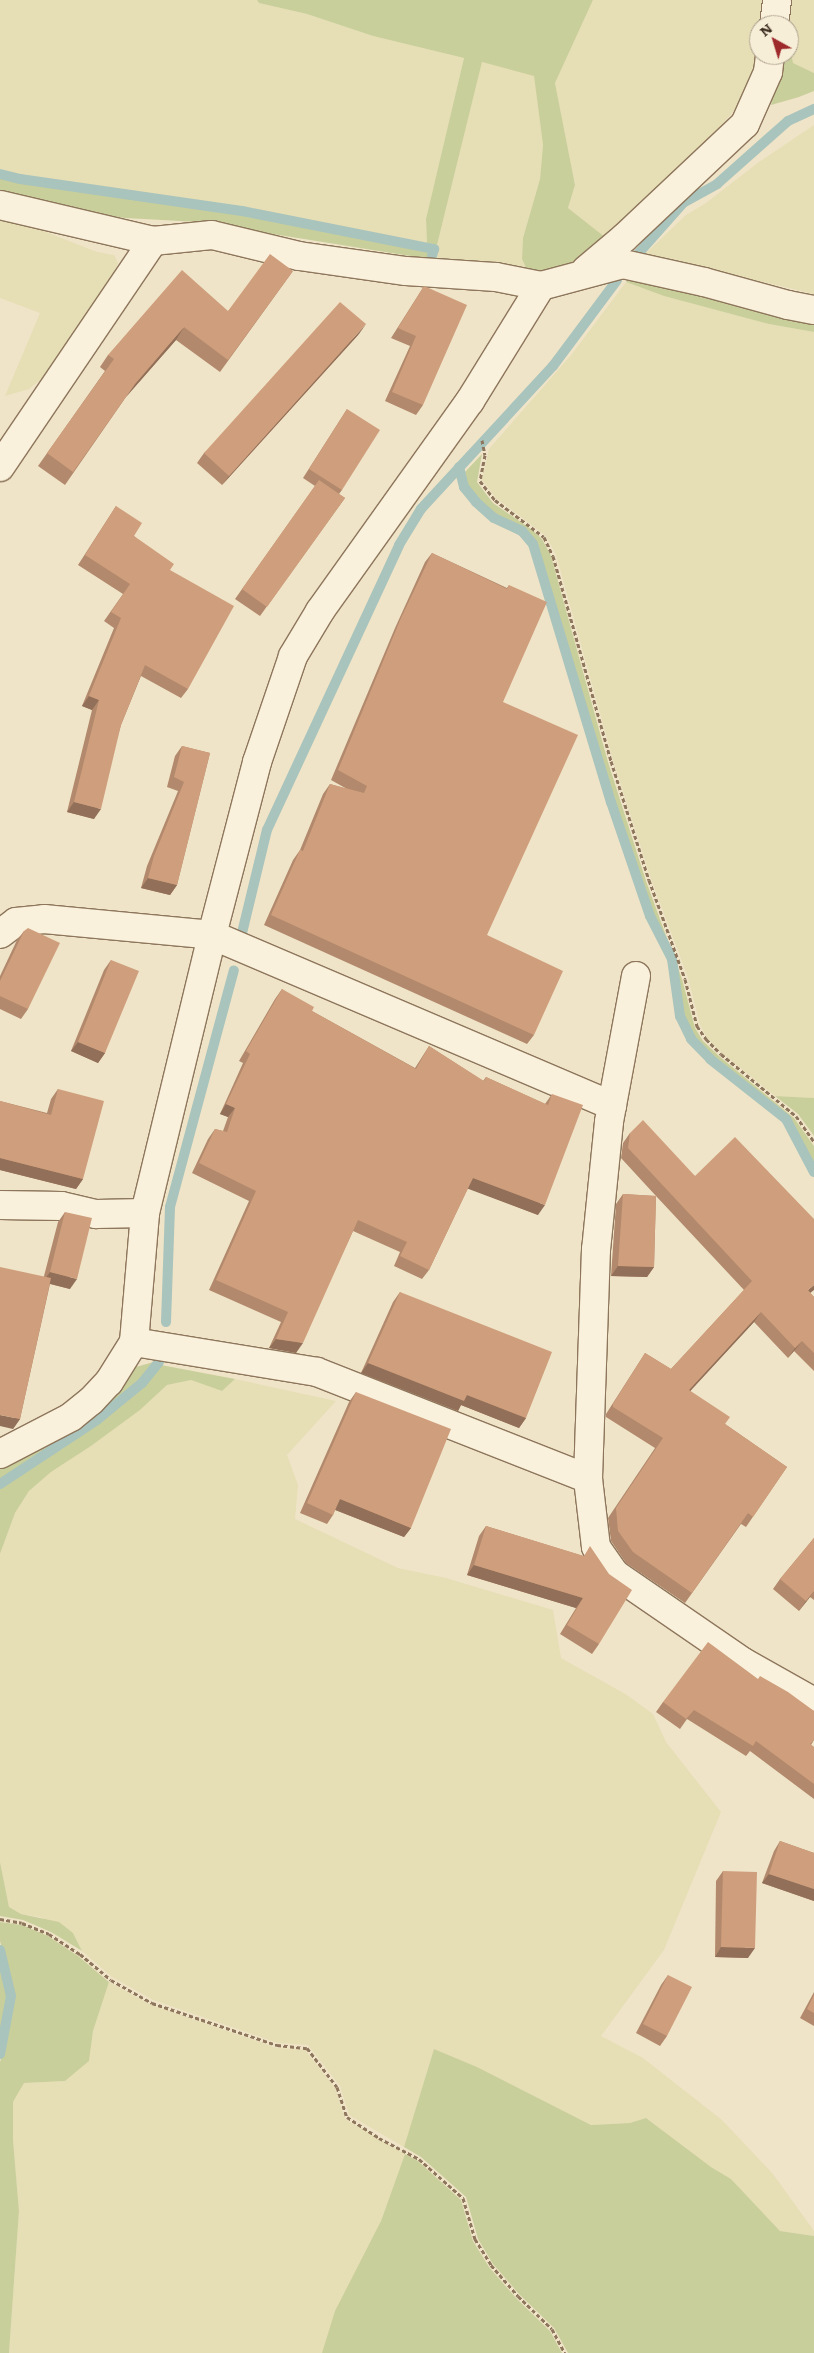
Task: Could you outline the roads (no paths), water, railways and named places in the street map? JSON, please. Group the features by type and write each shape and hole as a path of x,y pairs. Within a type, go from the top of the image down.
{"street":[{"path":"775,15 777,0"},
{"path":"581,274 624,238 745,124 768,72 769,65"},
{"path":"0,205 153,241 212,235 299,256 406,270 496,277 541,286 624,264 814,310"},
{"path":"0,467 153,241"},
{"path":"0,1454 71,1417 91,1401 109,1382 134,1342 145,1213 212,935 257,762 293,656 320,611 470,401 541,286"},
{"path":"0,934 16,922 44,919 212,935 612,1106"},
{"path":"636,976 612,1106 596,1249 588,1479 596,1547 616,1574 743,1662 814,1702"},
{"path":"0,1205 61,1206 96,1214 145,1213"},
{"path":"134,1342 317,1372 588,1479"}],"waterway":[{"path":"637,255 683,203 717,184 788,121 814,109"},
{"path":"0,174 20,179 242,211 434,249 432,256"},
{"path":"242,933 267,830 399,545 421,509 553,366 617,280"},
{"path":"459,467 464,487 476,502 494,518 522,531 533,544 611,802 650,916 672,959 680,1016 691,1039 710,1059 786,1119 814,1172"},
{"path":"166,1322 170,1207 234,970"},
{"path":"0,1484 97,1420 142,1383 159,1362"},
{"path":"0,1950 11,1996 0,2054"}]}
